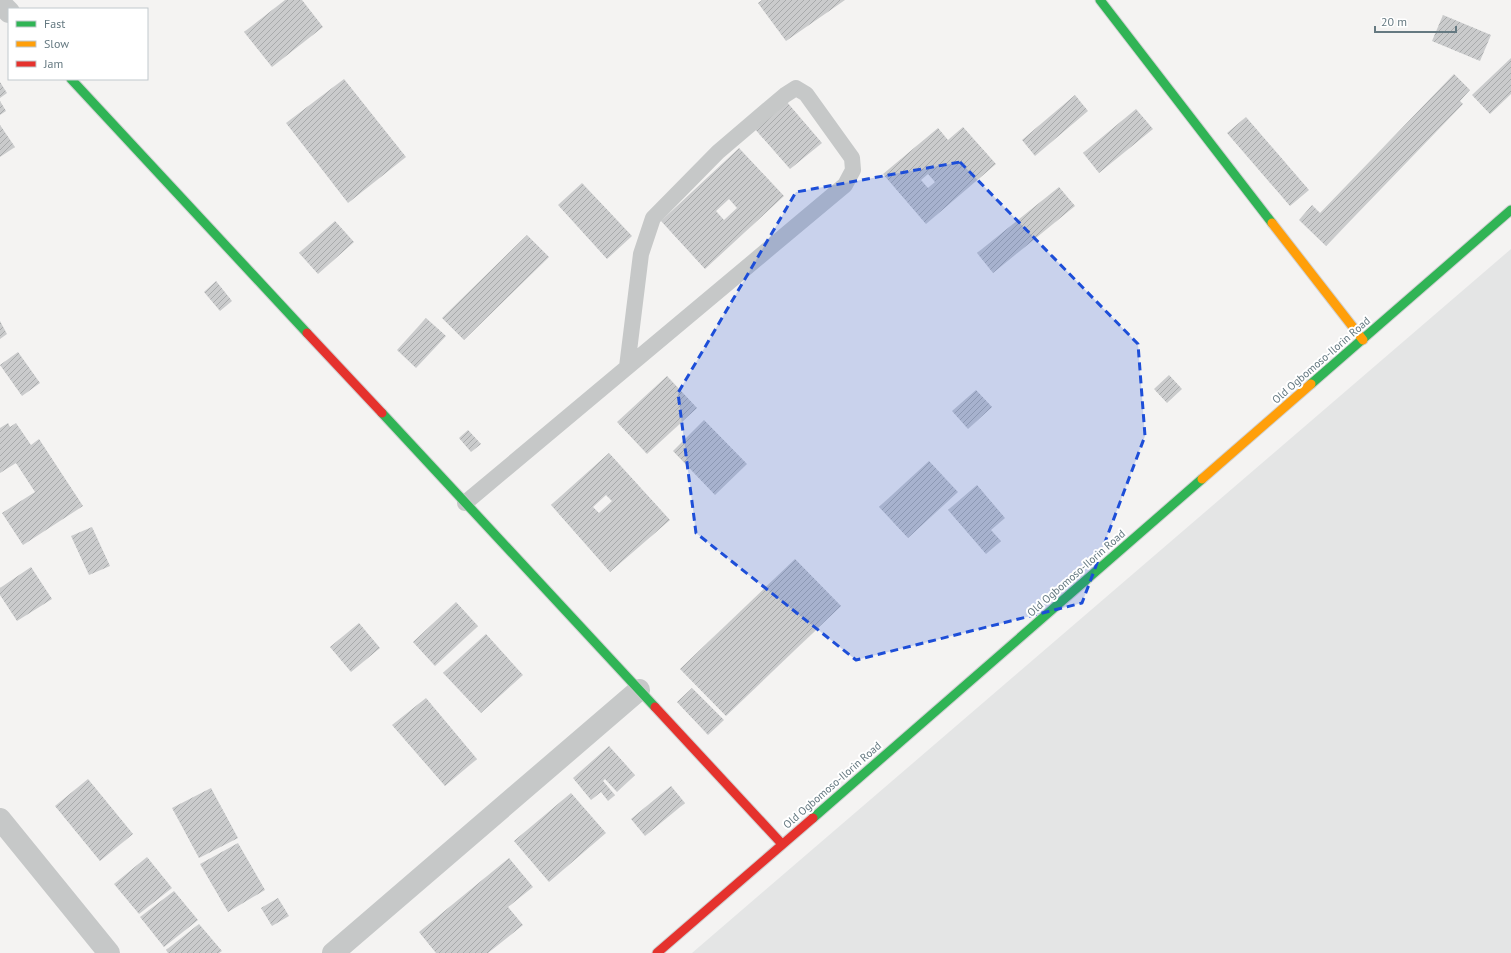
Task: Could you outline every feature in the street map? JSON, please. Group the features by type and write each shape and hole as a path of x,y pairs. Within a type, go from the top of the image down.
{"main road":[{"path":"1100,0 1363,340"},
{"path":"72,80 782,844"},
{"name":"Old Ogbomoso-Ilorin Road","path":"657,953 1511,210"}],"street":[{"path":"0,2 8,11"},
{"path":"333,953 639,690"},
{"path":"0,819 109,953"}],"lane":[{"path":"465,503 845,185 853,170 852,158 806,94 796,88 785,95 718,152 653,218 641,254 627,367"}],"highlighted area":[{"path":"960,162 1138,344 1145,436 1082,603 856,660 696,533 678,393 796,192"}],"shaded area":[{"path":"1511,249 1511,953 692,953"}],"building":[{"path":"285,0 302,0 323,27 272,67 244,32"},
{"path":"762,0 845,0 786,41 758,3"},
{"path":"1443,15 1491,35 1480,61 1432,41"},
{"path":"1511,58 1511,94 1490,114 1472,95"},
{"path":"1454,74 1470,90 1460,101 1463,104 1326,246 1299,220 1312,205 1320,213"},
{"path":"344,79 406,157 348,203 286,123"},
{"path":"0,82 7,93 0,98"},
{"path":"1075,95 1088,111 1035,156 1022,140"},
{"path":"0,101 6,111 0,115"},
{"path":"786,101 822,143 790,169 754,128"},
{"path":"1136,109 1153,129 1099,173 1083,153"},
{"path":"1246,117 1309,190 1290,206 1227,133"},
{"path":"0,125 15,147 0,157"},
{"path":"963,127 996,164 926,224 883,174 938,128 948,140","holes":["928,174 935,182 928,188 921,180"]},
{"path":"739,148 784,196 705,269 661,221","holes":["729,199 737,208 724,220 716,211"]},
{"path":"582,183 632,236 607,259 558,205"},
{"path":"1059,187 1075,206 993,273 977,253"},
{"path":"335,221 354,242 318,274 299,253"},
{"path":"527,235 549,257 464,340 442,318"},
{"path":"216,281 232,301 220,311 204,292"},
{"path":"426,318 446,336 416,368 397,350"},
{"path":"0,321 7,334 0,339"},
{"path":"18,352 40,383 22,396 0,365"},
{"path":"1169,375 1182,389 1167,403 1154,389"},
{"path":"667,376 697,408 647,454 617,422"},
{"path":"976,390 992,407 968,429 952,411"},
{"path":"704,420 747,464 715,495 673,451"},
{"path":"8,423 10,427 16,423 31,445 39,439 83,506 23,545 2,513 35,492 16,463 0,473 0,428"},
{"path":"468,430 481,444 471,452 459,438"},
{"path":"609,453 670,520 610,572 551,505","holes":["606,495 612,501 599,513 593,507"]},
{"path":"929,461 958,492 908,538 879,507"},
{"path":"977,485 1005,518 991,530 1001,541 986,554 948,510"},
{"path":"92,527 110,566 89,575 71,536"},
{"path":"795,559 841,606 726,716 680,669"},
{"path":"31,567 52,599 17,621 0,595 0,588"},
{"path":"456,602 478,626 435,666 413,642"},
{"path":"359,623 380,648 351,672 330,647"},
{"path":"486,634 523,675 481,713 443,673"},
{"path":"692,688 724,720 708,735 677,702"},
{"path":"426,698 477,759 445,786 392,725"},
{"path":"609,746 635,775 617,792 605,779 603,781 615,795 608,801 601,792 591,800 573,778"},
{"path":"88,779 133,834 100,861 55,806"},
{"path":"671,786 685,803 645,836 631,819"},
{"path":"211,788 238,838 199,858 172,808"},
{"path":"571,793 606,833 549,882 514,841"},
{"path":"238,843 265,890 228,912 200,864"},
{"path":"147,857 172,888 139,914 114,884"},
{"path":"509,858 533,887 508,907 523,925 488,953 436,953 419,932"},
{"path":"174,891 198,920 164,947 140,917"},
{"path":"278,898 289,916 272,926 261,908"},
{"path":"199,924 222,951 219,953 168,953 166,950"}],"traffic: fast":[{"path":"1100,0 1272,223"},
{"path":"72,80 307,333"},
{"path":"1311,384 1511,210"},
{"path":"382,413 655,707"},
{"path":"813,818 1202,479"}],"traffic: slow":[{"path":"1272,223 1363,340"},
{"path":"1202,479 1311,384"}],"traffic: jam":[{"path":"307,333 382,413"},
{"path":"655,707 782,844"},
{"path":"657,953 813,818"}]}
